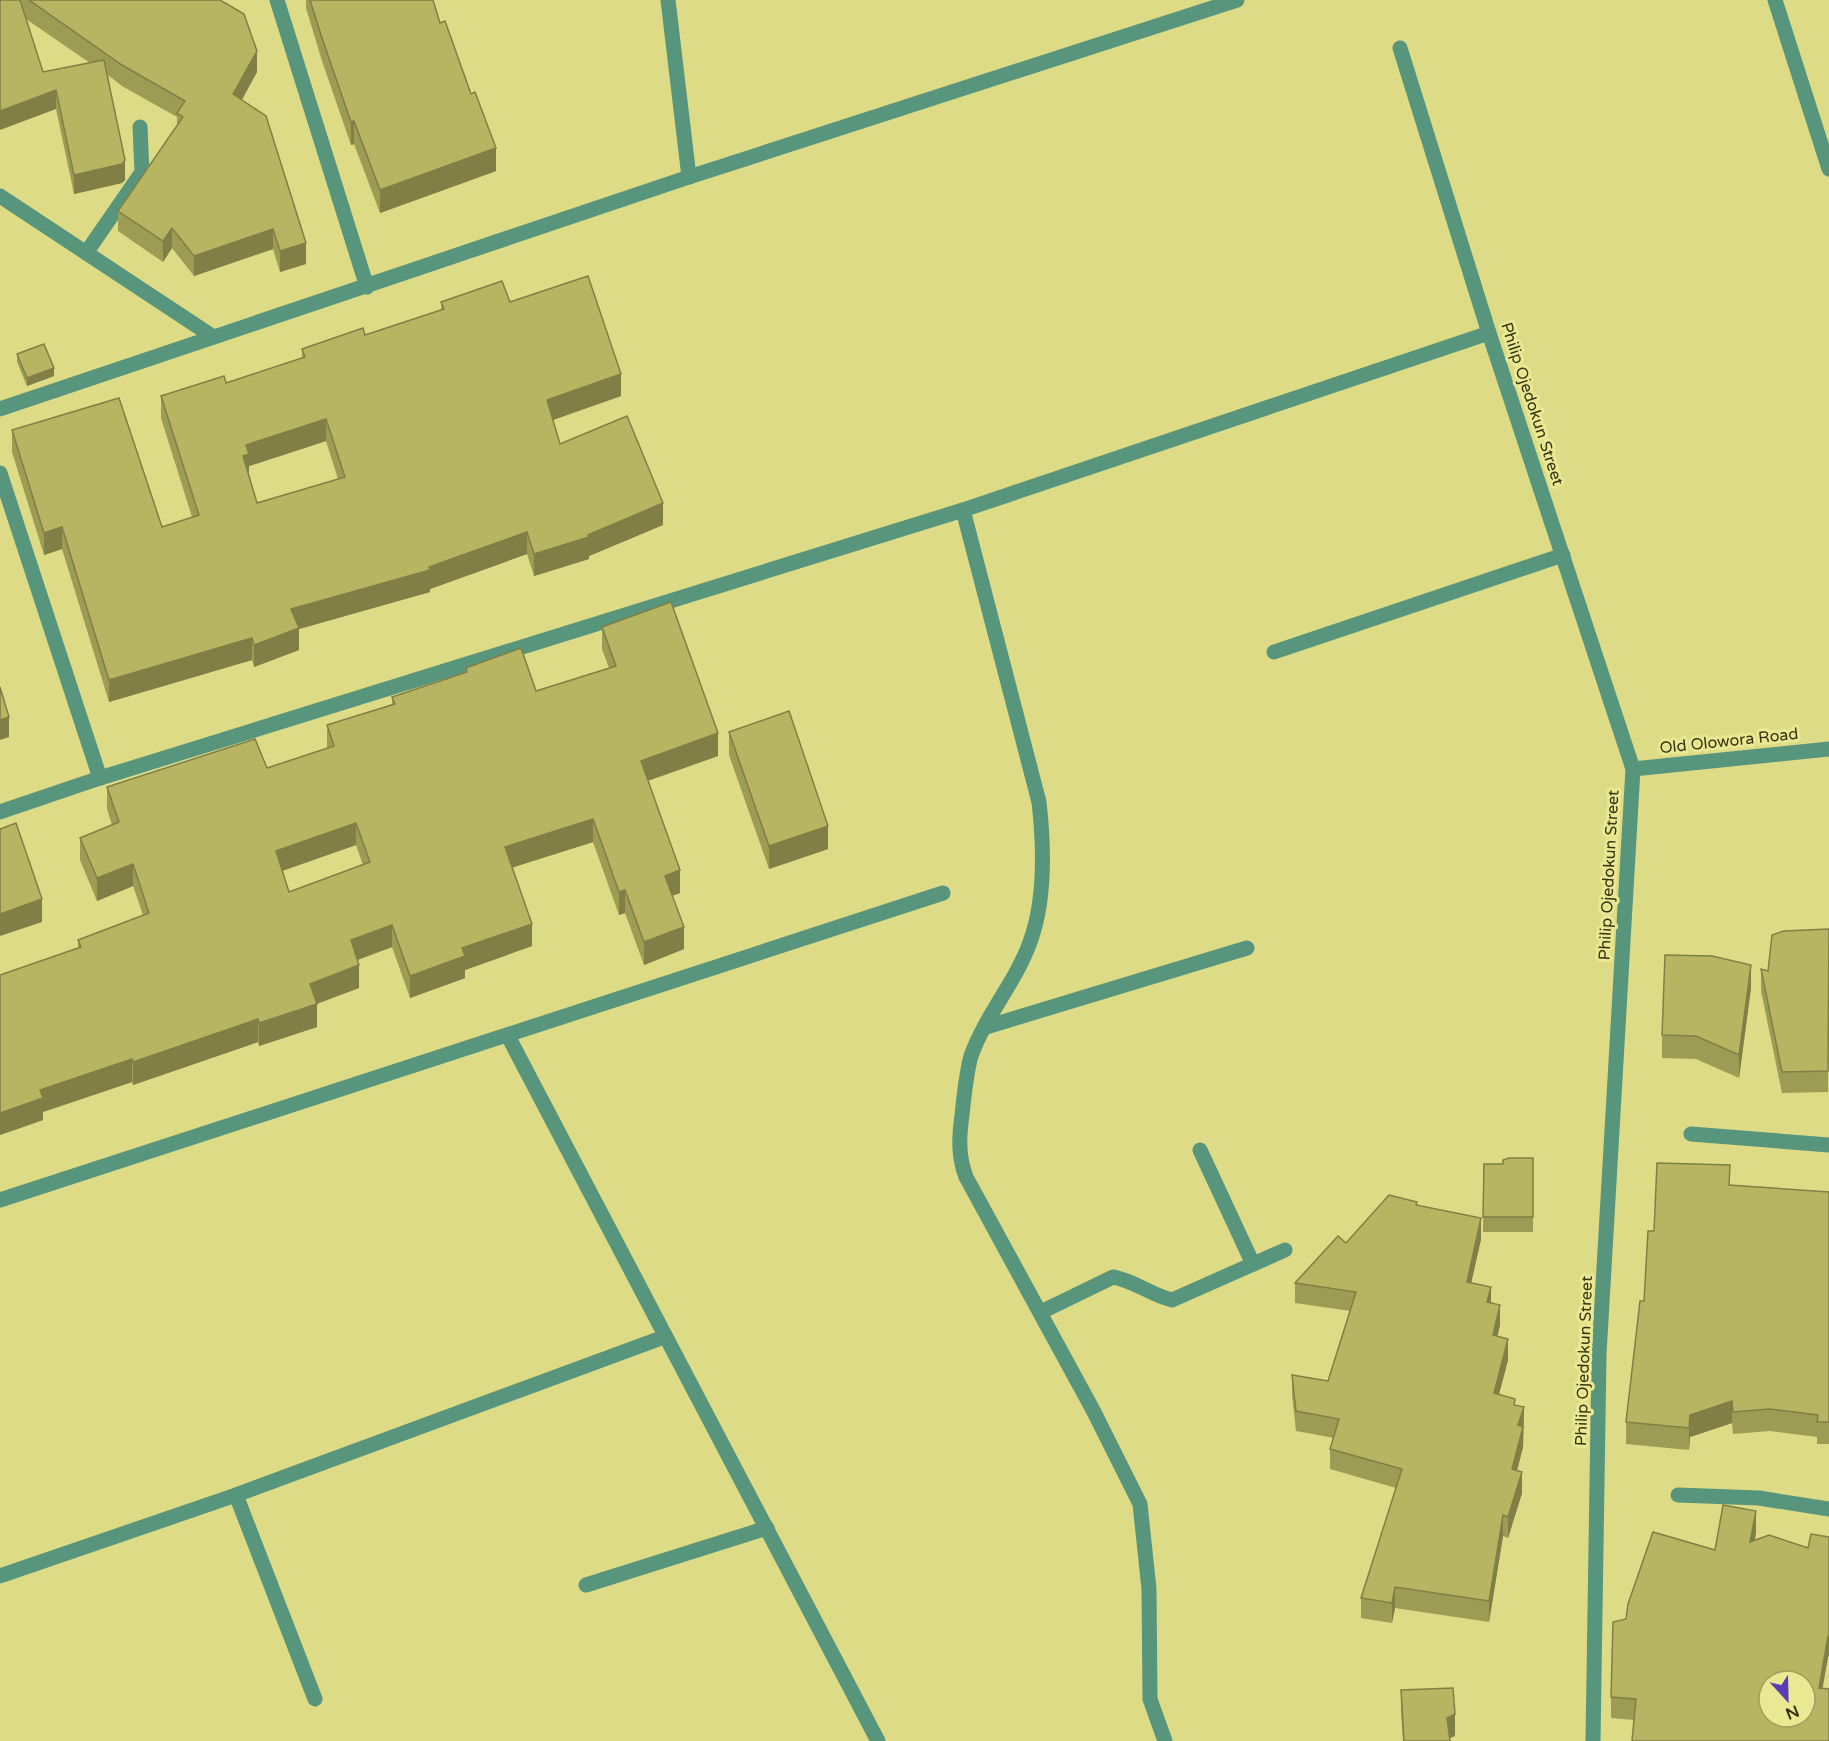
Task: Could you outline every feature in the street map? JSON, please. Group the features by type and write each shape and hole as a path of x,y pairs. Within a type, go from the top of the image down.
{"street":[{"path":"277,0 367,287"},
{"path":"668,0 689,177"},
{"path":"0,409 689,177 1237,0"},
{"path":"1775,0 1829,169"},
{"name":"Philip Ojedokun Street","path":"1400,48 1489,333 1633,769 1599,1354 1593,1741"},
{"path":"86,253 142,172 140,127"},
{"path":"0,196 212,336"},
{"path":"0,813 100,778 963,510 1489,333"},
{"path":"0,473 100,778"},
{"path":"963,510 1039,802 1042,837 1040,896 1031,942 972,1056 959,1141 960,1160 966,1178 1041,1312 1140,1504 1149,1589 1150,1699 1165,1741"},
{"path":"1274,652 1563,555"},
{"name":"Old Olowora Road","path":"1633,769 1829,748"},
{"path":"0,1200 943,893"},
{"path":"986,1027 1247,948"},
{"path":"508,1036 878,1741"},
{"path":"1691,1134 1829,1145"},
{"path":"1200,1150 1253,1264"},
{"path":"1041,1312 1113,1277 1124,1279 1134,1287 1172,1300 1285,1250"},
{"path":"0,1576 236,1495 664,1337"},
{"path":"1678,1494 1759,1498 1829,1509"},
{"path":"236,1495 315,1700"},
{"path":"586,1585 767,1528"}],"building":[{"path":"0,0 20,0 43,72 104,60 125,160 122,164 74,175 56,90 0,111"},
{"path":"29,0 220,0 244,14 257,51 233,94 266,116 306,243 280,251 273,229 194,256 172,228 163,241 118,211 183,117 177,113 185,101 122,65"},
{"path":"310,0 433,0 440,23 445,21 471,94 475,92 496,148 380,190 354,121 351,122"},
{"path":"588,276 621,374 547,400 560,444 627,416 663,503 588,535 589,537 534,554 527,532 429,567 430,570 291,609 299,628 254,645 252,638 109,680 62,527 44,533 12,430 119,398 162,527 199,515 161,396 224,376 226,383 305,357 302,349 363,328 365,335 444,309 441,302 502,281 510,302","holes":["326,419 345,477 257,503 243,456 249,454 246,445"]},
{"path":"44,344 54,368 27,378 17,354"},
{"path":"671,602 718,733 641,761 680,870 665,876 684,927 644,942 625,890 619,892 593,819 505,847 532,924 462,948 465,956 410,976 392,925 351,940 359,965 310,984 317,1004 259,1023 258,1019 133,1062 132,1059 40,1090 43,1098 0,1113 0,975 81,947 78,940 149,913 133,864 97,878 80,838 119,822 107,787 255,739 267,768 334,746 327,725 395,704 392,697 467,672 466,668 521,648 536,691 616,666 602,627","holes":["356,823 370,862 289,892 276,851"]},
{"path":"0,687 9,717 0,720"},
{"path":"789,711 828,826 769,846 729,732"},
{"path":"16,823 42,899 0,914 0,829"},
{"path":"1829,929 1828,1071 1782,1072 1761,969 1768,971 1772,935 1784,931"},
{"path":"1665,955 1712,956 1751,965 1739,1055 1696,1036 1662,1035"},
{"path":"1533,1158 1533,1217 1483,1217 1484,1164 1503,1164 1503,1160"},
{"path":"1657,1163 1730,1165 1729,1185 1829,1192 1829,1422 1817,1422 1818,1415 1770,1409 1733,1412 1732,1401 1690,1415 1689,1428 1626,1422 1640,1301 1644,1301 1648,1231 1654,1231"},
{"path":"1389,1195 1417,1202 1416,1205 1481,1218 1467,1282 1491,1287 1487,1302 1500,1305 1493,1335 1508,1339 1494,1393 1515,1399 1514,1405 1524,1407 1518,1425 1523,1427 1512,1469 1522,1472 1508,1517 1503,1515 1489,1601 1395,1587 1392,1603 1361,1598 1402,1469 1330,1449 1339,1419 1296,1411 1292,1375 1328,1381 1356,1292 1295,1283 1338,1236 1346,1243"},
{"path":"1723,1505 1756,1511 1750,1542 1769,1535 1808,1548 1811,1534 1829,1537 1829,1635 1819,1688 1829,1689 1829,1741 1632,1741 1636,1699 1611,1697 1613,1622 1626,1619 1628,1604 1653,1532 1715,1550"},
{"path":"1453,1688 1455,1714 1447,1718 1450,1741 1404,1741 1401,1690"}]}
